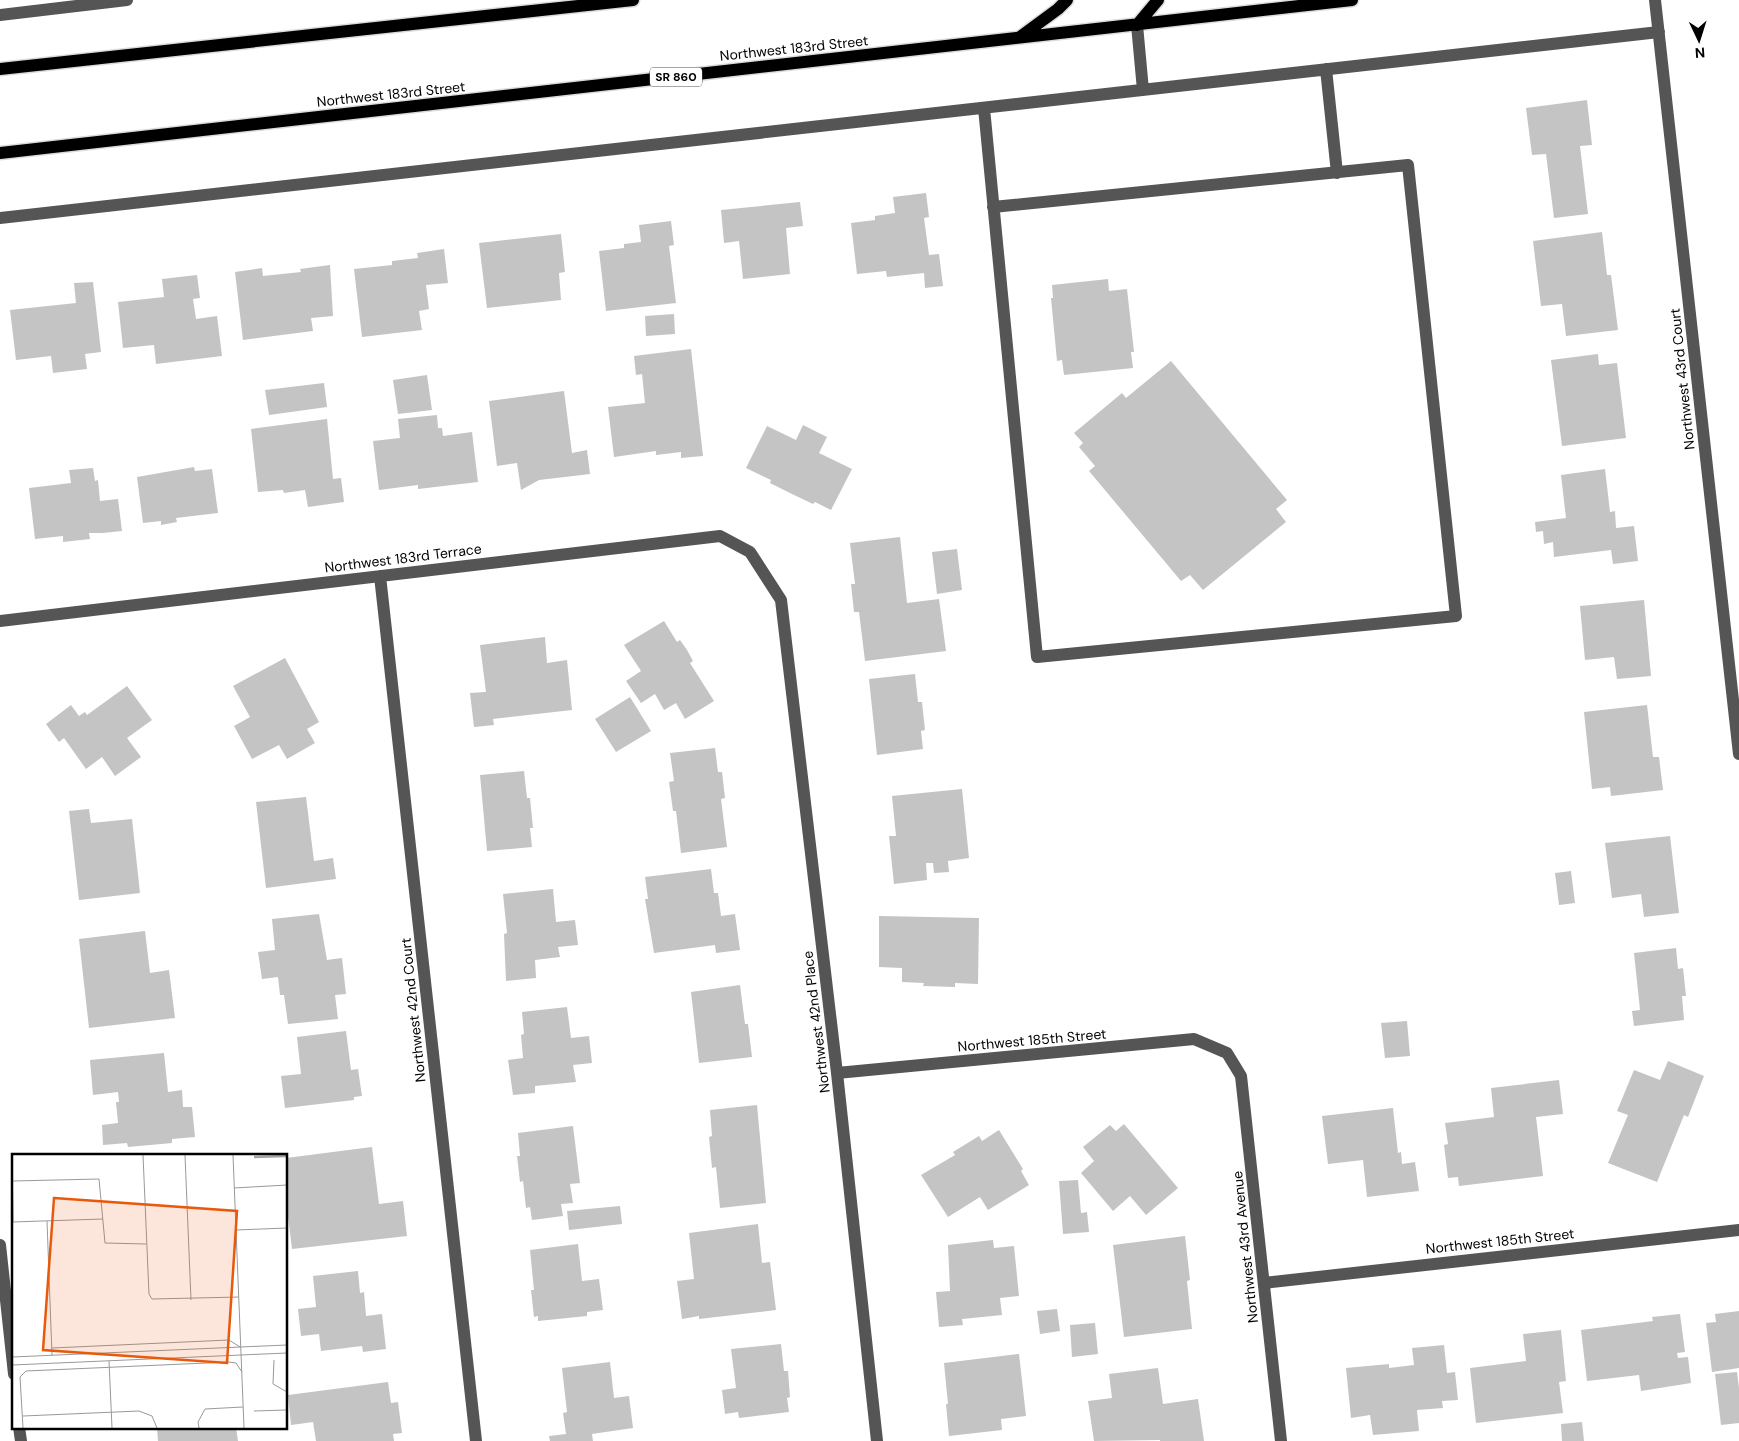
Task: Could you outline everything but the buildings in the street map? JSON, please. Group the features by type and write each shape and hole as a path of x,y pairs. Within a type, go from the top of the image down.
{"main road":[{"path":"0,69 632,0"},
{"path":"1018,38 1058,9 1067,0"},
{"path":"1137,25 1158,0"},
{"name":"Northwest 183rd Street","path":"0,153 1352,0"}],"street":[{"path":"0,15 127,0"},
{"name":"Northwest 43rd Court","path":"1655,0 1739,754"},
{"path":"1137,25 1143,90"},
{"path":"0,218 1659,32"},
{"path":"1326,69 1337,172"},
{"path":"984,108 993,207 1037,657 1456,616 1408,165 993,207"},
{"name":"Northwest 183rd Terrace","path":"0,622 720,536 750,552 781,600"},
{"name":"Northwest 42nd Court","path":"380,576 476,1441"},
{"name":"Northwest 42nd Place","path":"781,600 837,1073 877,1441"},
{"name":"Northwest 185th Street","path":"837,1073 1194,1039 1227,1053"},
{"name":"Northwest 43rd Avenue","path":"1227,1053 1241,1076 1281,1441"},
{"name":"Northwest 185th Street","path":"1264,1283 1739,1230"},
{"path":"0,1246 12,1357"},
{"path":"19,1428 21,1441"}]}
